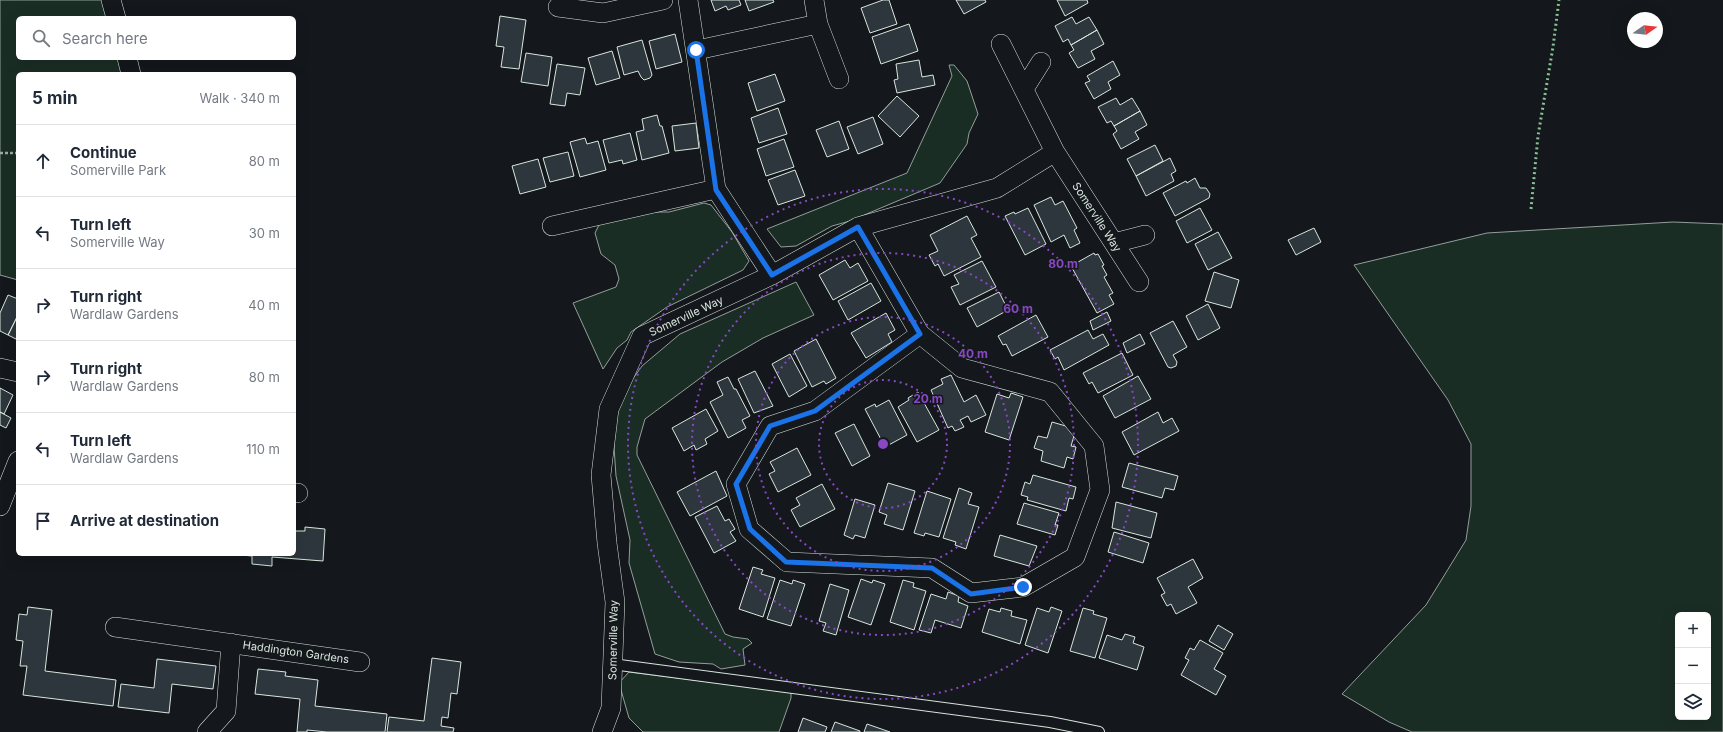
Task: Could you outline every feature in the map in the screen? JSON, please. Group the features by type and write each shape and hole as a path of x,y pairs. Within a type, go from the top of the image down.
{"street":[{"path":"111,0 115,16"},
{"path":"558,7 603,13 664,0"},
{"path":"688,0 716,190 772,275"},
{"path":"814,0 818,24 838,79"},
{"path":"696,50 818,24"},
{"name":"Somerville Way","path":"1002,44 1055,152 1139,282"},
{"path":"128,60 130,72"},
{"path":"1024,89 1041,62"},
{"name":"Somerville Way","path":"602,732 611,708 615,602 607,543 601,475 609,409 642,336 772,275 858,227 996,188 1055,152"},
{"path":"552,226 716,190"},
{"path":"858,227 920,334 962,368 1050,392 1094,446 1100,490 1075,557 1023,587 971,594 932,568 786,562 750,529 736,484 770,426 815,411 920,334"},
{"path":"1114,243 1145,236"},
{"path":"0,368 16,372"},
{"path":"0,506 16,466"},
{"name":"Haddington Gardens","path":"115,627 360,662"},
{"name":"Haddington Gardens","path":"207,732 226,711 231,643"}],"lane":[{"path":"612,664 1042,721 1099,732"}],"path":[{"path":"0,153 16,153"}],"green space":[{"path":"0,0 111,0 115,16 16,16 16,60 128,60 130,72 16,72 16,279 0,275"},
{"path":"949,65 954,65 967,81 978,114 969,133 967,144 940,183 850,221 832,226 796,246 781,247 767,229 907,173 952,76"},
{"path":"704,203 711,205 732,232 749,261 743,270 667,307 631,332 627,340 617,348 603,369 573,303 616,287 619,279 615,265 601,254 595,233 601,221 656,212 669,212"},
{"path":"1673,222 1723,224 1723,732 1412,732 1389,722 1342,694 1426,605 1466,540 1471,506 1471,444 1448,400 1354,265 1487,233"},
{"path":"796,282 814,315 763,338 722,362 645,419 637,447 637,455 725,634 733,637 748,639 752,643 743,649 745,665 721,669 713,664 679,662 655,654 629,563 630,540 616,476 614,447 616,418 620,404 629,384 642,366 680,334"},
{"path":"629,672 791,692 791,698 779,732 643,732 629,718 619,683"}],"building":[{"path":"711,0 739,0 741,5 728,10 726,6 715,11"},
{"path":"745,0 773,0 774,2 749,11"},
{"path":"883,0 889,0 897,24 870,33 861,8"},
{"path":"956,0 985,0 986,2 964,14"},
{"path":"1057,0 1087,0 1088,3 1065,16"},
{"path":"500,16 526,20 519,69 501,67 504,47 496,46"},
{"path":"1072,17 1076,24 1089,17 1097,30 1071,45 1068,39 1063,42 1055,26"},
{"path":"909,24 918,51 881,64 872,37"},
{"path":"1097,30 1104,44 1091,51 1095,59 1078,68 1069,53 1074,50 1071,45"},
{"path":"675,34 682,62 656,69 649,41"},
{"path":"642,40 652,75 650,78 644,80 638,71 624,75 617,47"},
{"path":"612,51 620,78 596,85 588,58"},
{"path":"526,53 552,57 548,86 521,82"},
{"path":"919,60 922,77 933,75 935,85 897,93 894,80 898,79 896,64"},
{"path":"1113,61 1120,75 1108,82 1111,89 1094,99 1085,83 1090,81 1087,76"},
{"path":"557,64 585,68 580,95 567,93 565,106 550,104"},
{"path":"775,74 785,101 757,111 748,83"},
{"path":"897,96 919,116 900,137 878,116"},
{"path":"1116,98 1120,105 1132,98 1140,111 1114,126 1111,121 1107,123 1098,107"},
{"path":"778,108 787,134 759,143 751,118"},
{"path":"1140,111 1147,125 1135,132 1139,139 1121,149 1113,134 1117,131 1114,126"},
{"path":"657,115 660,126 662,126 669,153 642,160 636,132 644,130 642,119"},
{"path":"873,117 883,144 858,154 847,127"},
{"path":"839,121 849,149 827,157 816,130"},
{"path":"696,123 699,148 675,151 672,126"},
{"path":"630,133 637,160 623,164 622,160 609,163 603,140"},
{"path":"585,138 587,144 598,141 606,170 580,177 570,142"},
{"path":"784,139 794,167 766,176 757,149"},
{"path":"1155,145 1163,161 1136,176 1127,159"},
{"path":"568,152 574,176 550,182 543,158"},
{"path":"1170,158 1176,171 1171,174 1174,181 1146,196 1136,176"},
{"path":"538,159 546,187 520,194 512,166"},
{"path":"795,170 805,196 778,205 768,180"},
{"path":"1195,178 1200,188 1206,188 1210,194 1209,198 1175,216 1163,193"},
{"path":"1051,197 1055,205 1063,201 1077,228 1074,230 1080,243 1070,248 1064,235 1051,242 1034,205"},
{"path":"1028,208 1046,244 1025,255 1005,216 1014,212 1015,214"},
{"path":"1200,208 1212,230 1187,243 1176,221"},
{"path":"967,216 977,235 971,238 981,257 944,276 938,264 935,266 929,255 938,251 930,235"},
{"path":"1314,228 1321,242 1296,255 1288,240"},
{"path":"1218,232 1232,258 1208,270 1195,244"},
{"path":"1094,253 1095,255 1098,254 1104,265 1102,266 1107,275 1104,277 1113,293 1109,295 1114,304 1097,313 1071,266"},
{"path":"845,260 850,268 858,263 868,281 833,300 819,275"},
{"path":"982,261 996,287 960,305 951,287 959,284 954,275"},
{"path":"1214,272 1239,280 1231,308 1205,301"},
{"path":"871,283 881,301 848,320 838,301"},
{"path":"999,292 1008,310 977,327 967,308"},
{"path":"8,295 16,298 16,319 8,335 0,331 0,313"},
{"path":"1208,304 1220,328 1198,340 1186,316"},
{"path":"1107,312 1111,321 1093,330 1090,321"},
{"path":"886,313 895,330 888,334 892,342 866,358 851,333"},
{"path":"1036,315 1048,337 1012,356 1006,344 1003,345 998,336"},
{"path":"16,319 16,339 8,335"},
{"path":"1173,321 1187,347 1173,355 1177,362 1176,366 1171,368 1168,367 1150,333"},
{"path":"1088,330 1093,339 1103,334 1109,345 1064,370 1058,357 1055,359 1050,350"},
{"path":"1140,334 1145,344 1127,353 1123,343"},
{"path":"816,339 836,378 826,384 824,381 812,387 794,351"},
{"path":"1122,353 1133,375 1098,393 1092,382 1089,384 1083,373"},
{"path":"790,354 807,386 789,397 772,364"},
{"path":"755,371 773,406 754,413 738,379"},
{"path":"951,375 964,402 976,395 986,415 971,422 968,416 960,420 964,427 955,431 952,426 948,428 931,390 943,384 941,379"},
{"path":"1138,376 1151,399 1115,418 1103,396"},
{"path":"728,377 750,416 742,420 746,428 728,438 710,402 723,395 717,382"},
{"path":"0,388 13,395 4,414 0,412"},
{"path":"918,392 939,430 917,442 898,407"},
{"path":"1011,393 1023,397 1009,440 985,432 997,394 1009,398"},
{"path":"889,400 907,435 885,447 865,409 875,404 876,407"},
{"path":"706,409 718,431 705,439 707,444 696,450 694,445 684,451 672,428"},
{"path":"0,412 11,418 6,428 0,425"},
{"path":"1158,412 1163,423 1172,418 1179,431 1134,455 1122,432"},
{"path":"1052,422 1076,429 1071,446 1076,447 1073,459 1067,457 1064,468 1041,461 1043,451 1034,448 1038,436 1047,438"},
{"path":"854,424 870,456 852,466 835,433"},
{"path":"797,448 811,475 778,492 769,474 775,471 770,462"},
{"path":"1129,463 1178,476 1174,490 1165,488 1162,498 1122,487"},
{"path":"716,471 727,496 690,516 677,492"},
{"path":"1033,475 1076,487 1073,499 1069,498 1066,511 1027,500 1028,497 1021,495 1025,482 1030,484"},
{"path":"888,483 915,491 903,530 884,524 887,515 879,512"},
{"path":"822,484 835,509 800,527 791,510 800,505 796,498"},
{"path":"959,488 972,493 968,504 979,507 966,549 955,545 956,542 943,538"},
{"path":"927,491 951,499 939,537 925,533 924,536 914,533"},
{"path":"855,499 875,505 865,538 855,535 853,539 844,535"},
{"path":"1116,502 1157,513 1151,538 1112,528"},
{"path":"1024,503 1059,513 1055,525 1058,525 1055,535 1017,524"},
{"path":"717,506 725,521 729,519 735,529 730,532 736,541 714,553 695,517"},
{"path":"305,527 325,529 323,561 272,557 272,566 252,564 252,556 296,556 296,531 305,531"},
{"path":"1114,532 1149,543 1143,563 1108,552"},
{"path":"1000,535 1037,546 1029,566 994,556"},
{"path":"1193,559 1203,578 1188,587 1197,603 1176,614 1171,604 1167,606 1161,595 1165,593 1157,578"},
{"path":"753,567 763,570 761,574 775,578 763,617 739,609"},
{"path":"861,579 872,583 873,580 885,584 871,625 848,617"},
{"path":"780,580 792,584 793,580 805,584 791,626 767,619"},
{"path":"903,580 914,583 913,587 926,591 914,630 890,622"},
{"path":"830,584 849,590 836,635 823,631 826,623 819,621"},
{"path":"948,592 959,596 958,602 968,606 961,628 935,620 931,633 919,630 931,594 946,599"},
{"path":"28,607 52,610 45,671 116,680 113,706 23,695 27,666 20,666 23,641 16,640 19,614 27,615"},
{"path":"1051,607 1062,611 1048,653 1025,645 1037,608 1049,612"},
{"path":"1001,608 1012,611 1011,616 1027,620 1020,644 982,632 989,609 1000,612"},
{"path":"1083,608 1094,611 1093,614 1107,618 1095,658 1070,651"},
{"path":"1218,625 1233,634 1224,650 1209,641"},
{"path":"1125,634 1135,637 1133,643 1144,647 1137,670 1099,658 1107,635 1122,640"},
{"path":"1200,640 1223,653 1214,669 1226,676 1216,695 1181,675 1189,660 1185,658 1190,648 1194,650"},
{"path":"432,658 461,662 457,694 451,693 448,718 442,717 441,726 454,728 453,732 387,732 389,717 424,721"},
{"path":"157,659 216,666 213,689 172,684 169,713 118,707 121,684 154,688"},
{"path":"258,669 286,672 285,676 318,680 315,706 387,714 385,732 327,732 307,730 307,732 297,732 300,699 255,694"},
{"path":"803,718 827,727 825,732 798,732"},
{"path":"835,722 860,731 860,732 831,732"},
{"path":"867,724 890,732 864,732"}],"hedge":[{"path":"1531,209 1538,136 1553,47 1559,0"}],"route":[{"path":"696,50 716,190 772,275 858,227 920,334 815,411 770,426 736,484 750,529 786,562 932,568 971,594 1023,587"}]}
